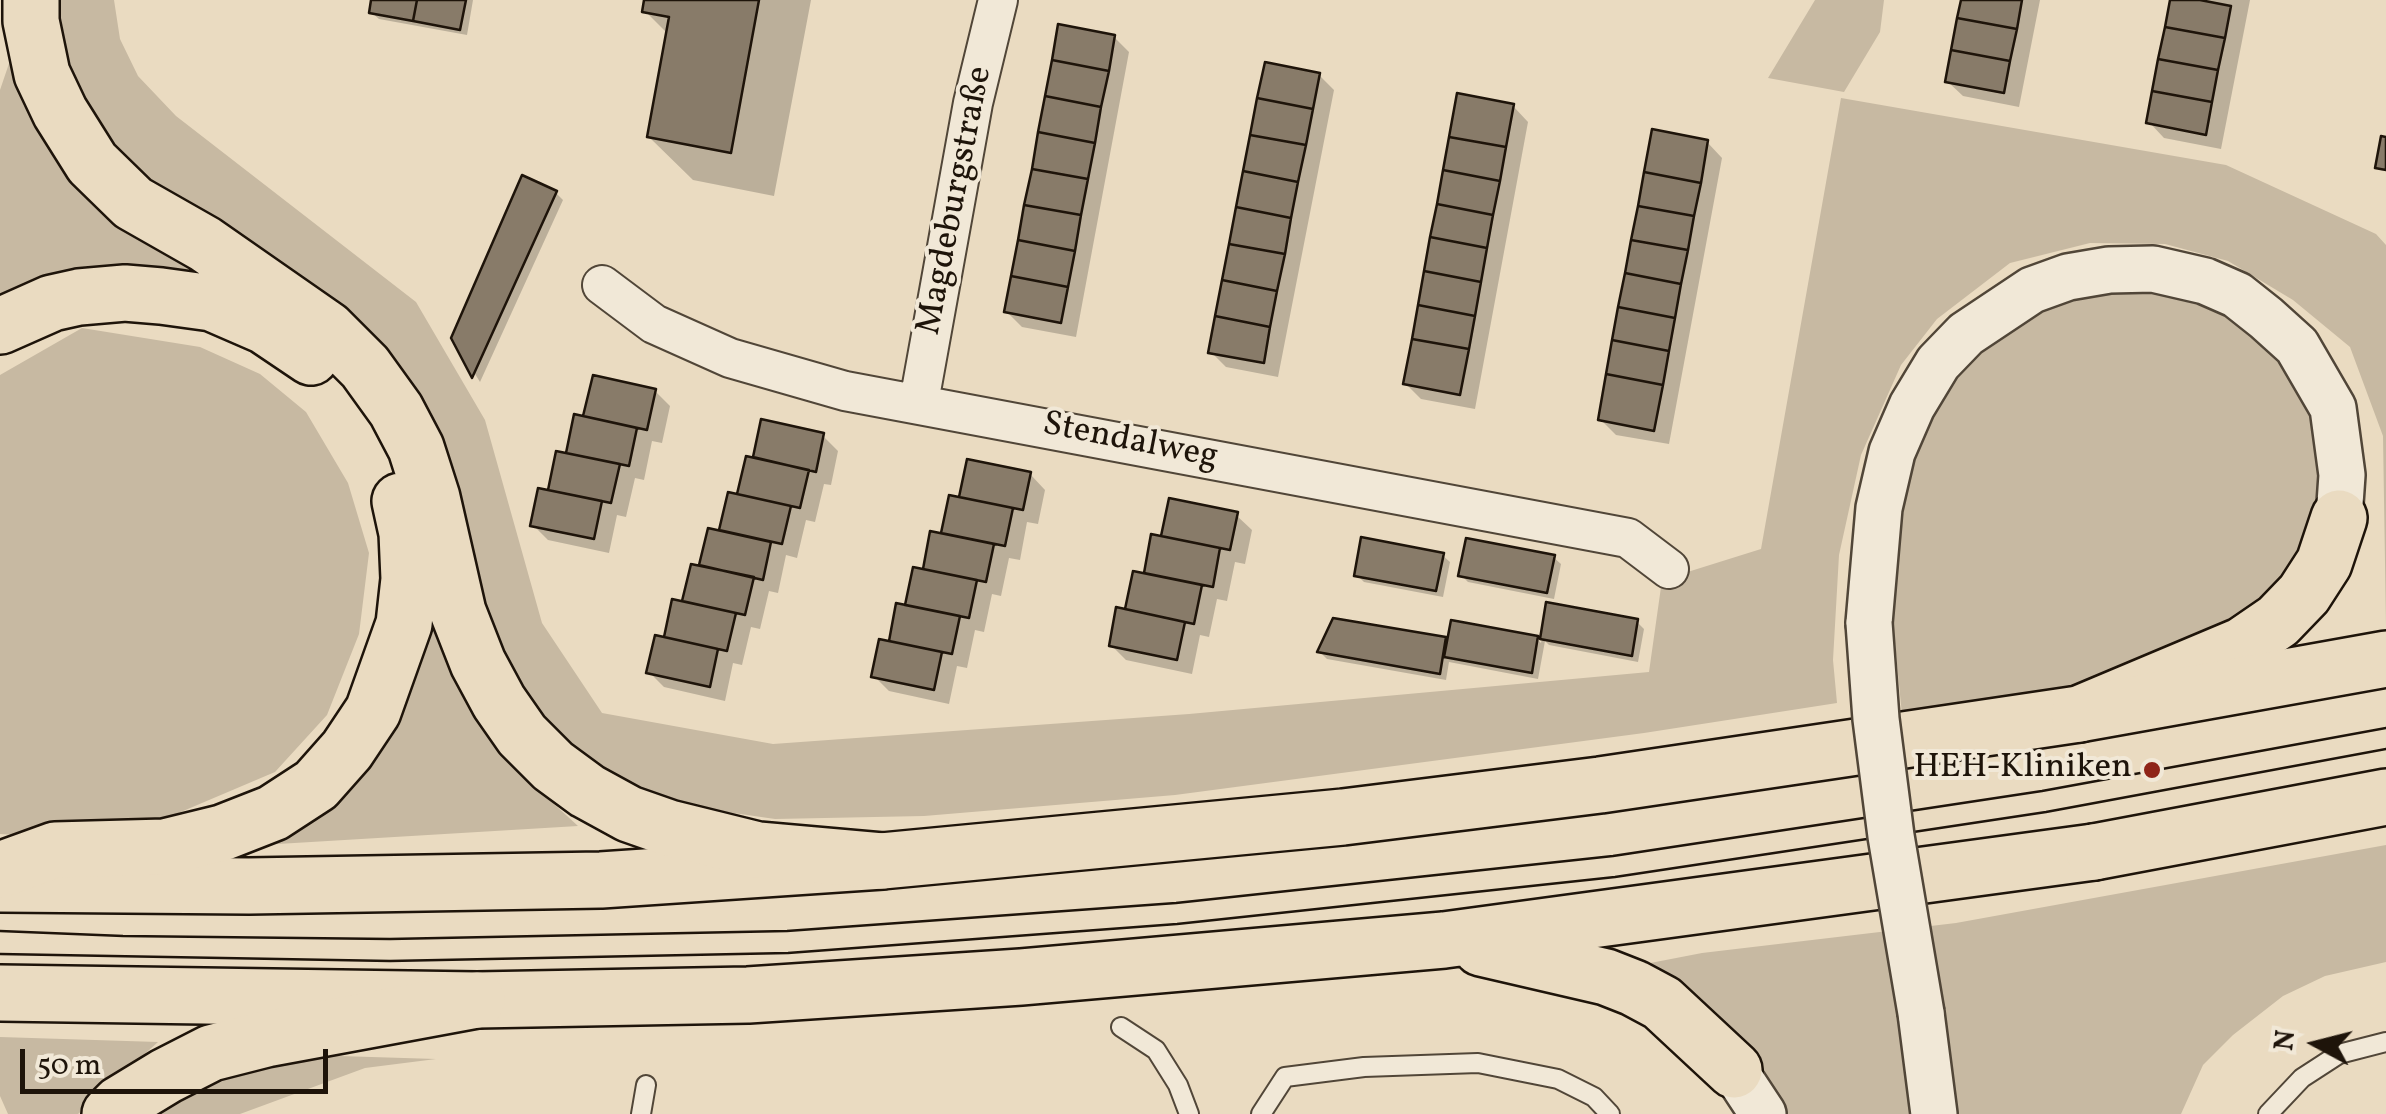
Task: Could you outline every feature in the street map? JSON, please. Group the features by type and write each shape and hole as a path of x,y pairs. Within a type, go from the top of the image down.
{"highway":[{"path":"31,0 31,21 42,74 92,163 133,202 205,244 326,329 365,367 396,410 416,448 432,498 458,612 498,702 522,735 586,791 629,814 669,828 758,850 882,861"},
{"path":"0,326 52,303 80,296 126,293 212,303 297,345 329,372 355,404 380,448 397,491 407,533 409,579 404,624 392,668 373,712 316,785 273,813 222,833 165,847 55,850 0,870"},
{"path":"2079,714 2243,644 2278,620 2304,594 2324,563 2338,518"},
{"path":"0,884 454,884 601,880 882,861 1402,810 1600,785 2079,714 2386,659"},
{"path":"0,993 477,1000 748,995 1022,978 1444,940 2094,852 2386,797"},
{"path":"1444,940 1552,964 1634,988 1662,1003 1749,1092"},
{"path":"110,1114 166,1076 211,1053 477,1000"}],"street":[{"name":"Magdeburgstraße","path":"918,402 972,103 998,0"},
{"path":"1934,1114 1891,836 1869,622 1878,508 1892,452 1912,406 1938,364 1966,334 2032,290 2068,277 2109,270 2153,269 2204,281 2237,295 2297,346 2334,408 2342,476 2338,518"},
{"name":"Stendalweg","path":"602,285 654,324 730,358 844,390 1628,538 1668,568"}],"lane":[{"path":"1121,1027 1156,1050 1178,1084 1189,1114"},
{"path":"2268,1114 2302,1078 2339,1054 2386,1042"},
{"path":"1261,1114 1285,1077 1364,1067 1478,1063 1558,1080 1594,1098 1610,1114"},
{"path":"641,1114 646,1085"}],"shaded area":[{"path":"58,0 114,0 120,39 138,76 176,116 416,302 485,420 542,623 602,713 773,744 1189,714 1649,672 1662,580 1761,549 1841,98 2226,165 2376,234 2386,245 2386,625 2383,436 2350,347 2293,300 2228,261 2165,244 2090,243 2010,263 1937,319 1901,365 1861,455 1839,555 1833,660 1837,703 1644,733 1175,795 924,816 775,819 678,805 599,774 550,732 504,664 435,439 140,180 105,137 69,68"},
{"path":"1815,0 1884,0 1880,32 1844,92 1768,78"},
{"path":"16,43 232,285 0,299 0,90"},
{"path":"2150,293 2196,304 2224,316 2279,361 2310,416 2318,475 2315,517 2287,580 2232,625 2070,693 1902,715 1893,623 1896,566 1902,512 1915,460 1933,417 1957,378 1983,352 2042,312 2074,300"},
{"path":"82,328 200,347 260,374 306,412 348,483 369,553 359,634 327,715 275,772 169,817 35,836 0,834 0,375"},
{"path":"431,567 480,721 518,771 578,826 261,845"},
{"path":"2386,845 2386,962 2325,976 2283,996 2233,1035 2203,1065 2181,1114 1784,1114 1778,1098 1719,1016 1640,965 1702,953 1956,923"},
{"path":"0,1037 158,1042 78,1114 8,1114 0,1096"},
{"path":"307,1055 436,1059 365,1068 240,1114 147,1114 238,1068"}],"building":[{"path":"371,0 417,0 413,21 369,13"},
{"path":"417,0 466,0 460,30 413,21"},
{"path":"644,0 759,0 731,153 647,137 669,17 642,12"},
{"path":"1961,0 2022,0 2017,29 1957,18"},
{"path":"2170,0 2231,6 2225,38 2165,27"},
{"path":"1957,18 2017,29 2010,61 1951,50"},
{"path":"1058,24 1115,35 1109,71 1052,60"},
{"path":"2165,27 2225,38 2218,70 2158,59"},
{"path":"1951,50 2010,61 2004,93 1945,82"},
{"path":"2158,59 2218,70 2212,102 2152,91"},
{"path":"1052,60 1109,71 1101,107 1045,96"},
{"path":"1265,62 1320,73 1313,109 1257,98"},
{"path":"2152,91 2212,102 2206,135 2146,123"},
{"path":"1457,93 1514,104 1506,147 1449,137"},
{"path":"1045,96 1101,107 1095,143 1038,132"},
{"path":"1257,98 1313,109 1306,145 1250,135"},
{"path":"1652,129 1708,140 1701,183 1644,172"},
{"path":"1038,132 1095,143 1088,179 1032,169"},
{"path":"1250,135 1306,145 1298,182 1243,171"},
{"path":"2381,136 2386,137 2386,170 2375,168"},
{"path":"1449,137 1506,147 1500,181 1443,170"},
{"path":"1032,169 1088,179 1081,215 1024,205"},
{"path":"1443,170 1500,181 1493,215 1437,204"},
{"path":"1243,171 1298,182 1291,218 1236,207"},
{"path":"1644,172 1701,183 1694,216 1638,206"},
{"path":"522,175 557,191 472,378 451,338"},
{"path":"1437,204 1493,215 1487,248 1430,237"},
{"path":"1024,205 1081,215 1075,251 1018,240"},
{"path":"1638,206 1694,216 1688,250 1631,240"},
{"path":"1236,207 1291,218 1285,254 1229,244"},
{"path":"1430,237 1487,248 1481,282 1424,271"},
{"path":"1018,240 1075,251 1068,287 1011,276"},
{"path":"1631,240 1688,250 1681,284 1625,273"},
{"path":"1229,244 1285,254 1277,291 1222,280"},
{"path":"1424,271 1481,282 1475,316 1418,305"},
{"path":"1625,273 1681,284 1675,318 1618,307"},
{"path":"1011,276 1068,287 1061,323 1004,312"},
{"path":"1222,280 1277,291 1270,327 1215,316"},
{"path":"1418,305 1475,316 1469,349 1412,339"},
{"path":"1618,307 1675,318 1669,351 1612,340"},
{"path":"1215,316 1270,327 1264,363 1208,353"},
{"path":"1412,339 1469,349 1460,395 1403,384"},
{"path":"1612,340 1669,351 1663,385 1606,374"},
{"path":"1606,374 1663,385 1654,431 1598,420"},
{"path":"593,375 656,389 647,430 583,416"},
{"path":"574,414 637,428 629,466 566,453"},
{"path":"761,419 824,433 816,472 753,457"},
{"path":"556,451 620,464 611,503 548,490"},
{"path":"746,456 809,470 800,508 737,494"},
{"path":"967,459 1031,472 1023,510 959,497"},
{"path":"538,488 602,501 594,539 530,526"},
{"path":"728,492 791,506 782,544 719,530"},
{"path":"949,495 1013,508 1005,546 941,533"},
{"path":"1169,498 1238,512 1230,550 1161,536"},
{"path":"708,528 771,542 763,580 699,565"},
{"path":"930,531 994,544 986,582 923,569"},
{"path":"1151,534 1220,548 1213,587 1144,573"},
{"path":"1361,537 1444,553 1436,591 1354,576"},
{"path":"1466,538 1555,555 1547,593 1458,576"},
{"path":"691,564 754,577 745,615 682,601"},
{"path":"913,567 977,580 969,618 905,605"},
{"path":"1133,571 1202,585 1194,624 1125,609"},
{"path":"672,599 736,613 727,651 664,637"},
{"path":"1546,602 1638,619 1632,656 1540,639"},
{"path":"896,603 960,616 952,654 889,641"},
{"path":"1116,607 1185,622 1177,660 1109,646"},
{"path":"1333,618 1446,637 1440,674 1317,652"},
{"path":"1451,620 1538,636 1532,673 1444,657"},
{"path":"655,635 718,649 710,687 646,673"},
{"path":"879,639 942,652 934,690 871,677"}],"tram line":[{"path":"0,931 390,939 787,931 1176,903 1613,856 2042,791 2386,728"},
{"path":"0,954 390,961 788,953 1177,924 1615,877 2046,812 2386,749"}],"place":[{"name":"HEH-Kliniken","path":"2152,770"}]}
